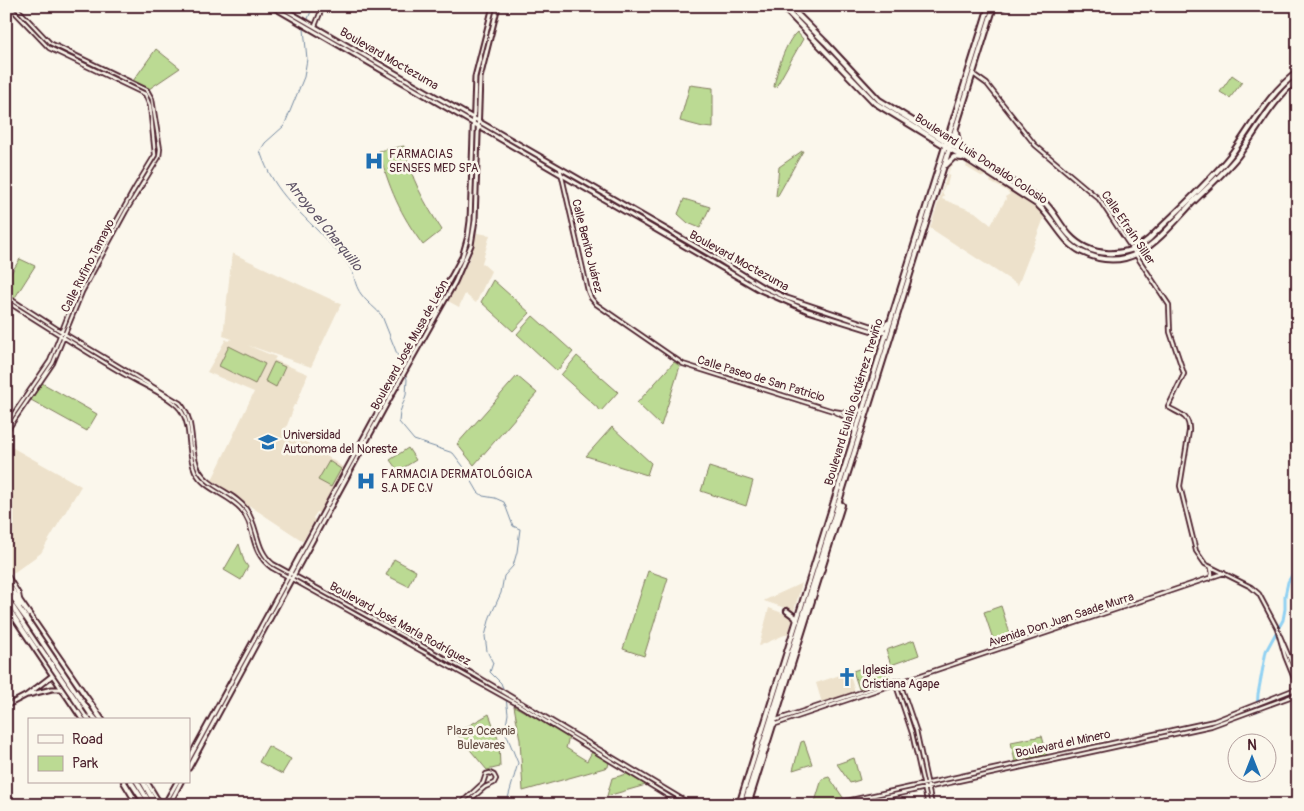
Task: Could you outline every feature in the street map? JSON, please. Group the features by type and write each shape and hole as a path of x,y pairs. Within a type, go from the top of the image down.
{"main road":[{"path":"271,6 314,28"},
{"path":"280,6 314,28"},
{"name":"Boulevard José Musa de León","path":"190,766 263,626 455,272 464,251 469,229 475,76 493,6"},
{"name":"Boulevard José Musa de León","path":"290,576 455,282 471,245 474,220 481,73 498,6"},
{"name":"Boulevard Luis Donaldo Colosio","path":"782,6 875,103 965,152 1038,198 1054,213 1070,235 1084,246 1109,254 1133,250 1149,239 1224,163 1269,100 1285,81 1298,72"},
{"name":"Boulevard Luis Donaldo Colosio","path":"789,6 875,96 948,143"},
{"path":"991,8 1003,7"},
{"name":"Boulevard Eulalio Gutiérrez Treviño","path":"744,805 799,613 862,409 886,333 892,321 935,197 950,149 948,143 955,131 989,21 991,8"},
{"name":"Boulevard Eulalio Gutiérrez Treviño","path":"739,805 766,726 773,722 806,605 885,351 928,199 948,143 978,42 991,8"},
{"name":"Boulevard Moctezuma","path":"314,28 474,118 761,286 808,306 877,328 886,333"},
{"name":"Boulevard Moctezuma","path":"314,28 561,176 760,290 784,302 886,333"},
{"path":"964,85 973,74 971,70 978,42"},
{"name":"Boulevard Luis Donaldo Colosio","path":"950,149 1043,209 1065,240 1081,251 1108,260 1118,260 1136,254 1157,240 1230,165 1280,97 1298,79"},
{"path":"955,131 958,143 965,152"},
{"path":"939,136 944,136 950,132"},
{"path":"944,167 954,157 970,161"},
{"path":"1010,187 1012,185 1032,197 1038,198"},
{"path":"928,199 935,197"},
{"path":"877,328 886,326 892,321"},
{"path":"885,351 886,333"},
{"name":"Boulevard Eulalio Gutiérrez Treviño","path":"748,805 842,504 838,503"},
{"path":"6,581 100,718"},
{"path":"6,589 94,718"},
{"path":"6,597 88,718"},
{"path":"12,597 39,629"},
{"path":"6,605 54,674 82,718"},
{"path":"799,613 806,605"},
{"path":"787,611 797,621"},
{"name":"Boulevard José Musa de León","path":"190,757 230,682 263,626"},
{"path":"6,706 27,695 65,667"},
{"path":"226,699 230,682"},
{"path":"27,695 52,689 62,689"},
{"path":"125,784 138,805"},
{"path":"132,784 146,805"},
{"path":"138,784 153,804"},
{"path":"144,784 153,804"},
{"path":"148,784 159,802 168,803"},
{"path":"168,803 175,784"},
{"path":"164,805 168,803 180,784"}],"street":[{"path":"9,6 49,48 147,93"},
{"path":"15,6 50,44 142,87 147,93"},
{"path":"314,28 323,6"},
{"name":"Calle Efraín Siller","path":"973,74 987,84 1039,148 1097,196 1169,305 1170,332 1184,374 1168,407 1185,416 1189,422 1180,487 1196,551 1203,562 1210,567"},
{"name":"Calle Rufino Tamayo","path":"6,432 53,363 78,290 155,155 147,93"},
{"name":"Calle Rufino Tamayo","path":"6,425 50,361 94,269 126,211 158,160 160,149 152,99 147,93"},
{"name":"Calle Benito Juárez","path":"560,168 591,298 610,315 683,364"},
{"path":"6,296 63,335"},
{"path":"6,301 63,335"},
{"name":"Boulevard José María Rodríguez","path":"63,335 173,400 185,418 191,459 197,475 204,483 241,509 247,520 260,557 267,565 515,701 692,805"},
{"name":"Calle Paseo de San Patricio","path":"683,364 834,411 853,414 862,409"},
{"name":"Calle Paseo de San Patricio","path":"834,411 851,420 855,433"},
{"path":"1210,567 1252,588 1259,594 1277,628 1298,678"},
{"path":"1210,567 1212,572 1210,579"},
{"path":"6,573 19,594 20,601"},
{"name":"Avenida Don Juan Saade Murra","path":"773,722 899,682 1224,573"},
{"path":"1279,633 1285,656 1298,688"},
{"path":"899,682 916,730 932,805"},
{"path":"899,682 928,805"},
{"name":"Boulevard el Minero","path":"848,805 928,785 1214,721 1298,688"},
{"name":"Boulevard el Minero","path":"928,785 1211,726 1298,694"},
{"name":"Boulevard José María Rodríguez","path":"515,701 683,805"},
{"path":"459,805 483,783 486,774 494,775 496,779 494,783 484,788 464,805"},
{"name":"Boulevard el Minero","path":"828,805 924,786"}],"shaded area":[{"path":"956,159 963,161 1039,210 1044,218 1018,285 930,228 950,166 952,162","holes":["958,160 959,163 962,161 967,164 966,167 983,177 985,176 991,180 990,182 1010,194 1005,197 1006,199 991,225 975,212 942,199 944,195 942,193 945,185 947,185 950,174 948,174 951,166 953,166 952,162"]},
{"path":"477,233 490,235 482,263 491,271 476,303 465,294 459,307 448,301 470,258"},
{"name":"Universidad Autonoma del Noreste","path":"232,253 341,304 311,367 247,345 276,357 274,360 308,374 296,405 292,409 286,428 344,468 319,513 317,512 313,518 315,520 303,541 250,506 248,508 212,480 254,392 207,372 226,339 228,341 232,339 223,336"},
{"path":"6,444 81,486 41,553 9,576 6,572"},
{"path":"802,583 794,611 764,601 765,600"},
{"path":"769,608 793,617 789,633 759,646"},
{"path":"849,672 855,692 822,703 816,683"}],"green space":[{"path":"797,32 803,39 776,87 774,87 782,57 789,42"},
{"path":"156,49 180,68 149,89 133,81"},
{"path":"1232,75 1242,82 1230,98 1220,92"},
{"path":"690,85 713,88 713,128 680,121"},
{"path":"404,146 410,169 419,190 442,230 423,245 396,200 379,151"},
{"path":"803,151 777,197 779,167"},
{"path":"684,199 710,207 700,228 688,223 678,214"},
{"path":"20,259 35,266 14,299 6,294 6,281"},
{"path":"493,280 530,313 513,331 481,302"},
{"path":"533,316 573,352 557,371 517,334"},
{"path":"229,346 265,364 255,384 219,366"},
{"path":"577,356 618,392 601,411 561,375"},
{"path":"274,362 285,367 276,387 265,381"},
{"path":"674,362 680,366 661,426 637,403"},
{"path":"517,376 537,393 474,465 457,444"},
{"path":"42,383 97,414 87,431 31,400"},
{"path":"612,427 651,463 647,475 586,456"},
{"path":"408,448 416,460 398,471 390,460"},
{"path":"329,461 341,469 331,487 318,480"},
{"path":"709,467 753,481 746,506 701,491"},
{"path":"239,544 244,561 248,567 241,580 224,570"},
{"path":"394,559 416,571 408,586 386,575"},
{"path":"648,571 668,578 644,656 623,649"},
{"path":"1001,606 1013,643 996,648 984,612"},
{"path":"914,640 919,655 891,665 886,650"},
{"path":"873,664 887,671 891,679 859,689 853,671"},
{"path":"514,706 569,737 566,748 587,761 592,752 609,762 608,767 523,791 520,740"},
{"name":"Plaza Oceania Bulevares","path":"489,714 499,741 500,767 487,770 456,733"},
{"path":"1042,736 1047,755 1015,762 1011,742"},
{"path":"804,741 812,764 793,770 801,742"},
{"path":"268,746 291,759 282,774 259,762"},
{"path":"854,758 860,780 850,783 837,764"},
{"path":"627,774 646,785 607,796 612,778"},
{"path":"829,777 844,799 814,805 822,779"}],"waterway":[{"name":"Arroyo el Charquillo","path":"308,19 313,6"},
{"name":"Arroyo el Charquillo","path":"304,29 307,59 304,77 284,126 265,143 260,151 266,167 281,192 346,262 353,273 361,294 382,316 407,379 406,395 400,412 399,422 414,440 453,453 478,492 483,496 504,502 513,526 520,529 513,566 504,576 501,593 490,617 485,636 487,651 493,663 490,672 501,683 504,691"},
{"path":"1257,711 1258,694 1266,651 1283,620 1288,582 1298,565"},
{"name":"Arroyo el Charquillo","path":"506,698 508,714 505,731 518,763 506,805"}],"place":[{"name":"FARMACIAS SENSES MED SPA","path":"374,161"},
{"name":"Universidad Autonoma del Noreste","path":"268,442"},
{"name":"FARMACIA DERMATOLÓGICA S.A DE C.V","path":"366,481"},
{"name":"Iglesia Cristiana Agape","path":"847,677"}]}
